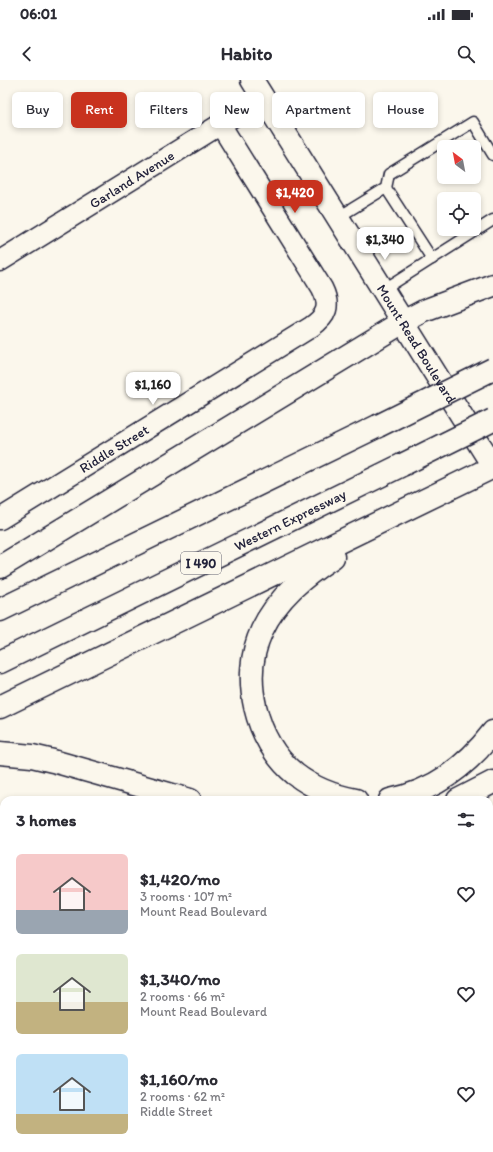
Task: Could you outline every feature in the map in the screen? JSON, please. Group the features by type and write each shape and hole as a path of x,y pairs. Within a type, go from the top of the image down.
{"main road":[{"name":"Mount Read Boulevard","path":"257,89 493,466"},
{"path":"0,567 403,322 424,312 493,285"},
{"path":"0,610 493,369"},
{"name":"Western Expressway","path":"0,662 493,420"},
{"path":"0,707 493,466"},
{"path":"342,796 328,792 303,779 289,768 272,746 260,723 253,696 252,671 256,647 261,631 270,615 288,592 305,577 353,543 424,501"},
{"path":"404,796 422,791 447,777 471,757 493,732"},
{"path":"0,753 53,761 176,796"},
{"path":"466,796 493,782"}],"street":[{"name":"Garland Avenue","path":"0,261 214,128"},
{"name":"Riddle Street","path":"0,519 311,328 320,320 326,311 327,300 322,288 222,128"}],"lane":[{"path":"432,259 386,188 388,174 473,122 493,155"},
{"path":"337,218 386,188"},
{"path":"383,290 493,220"}]}
